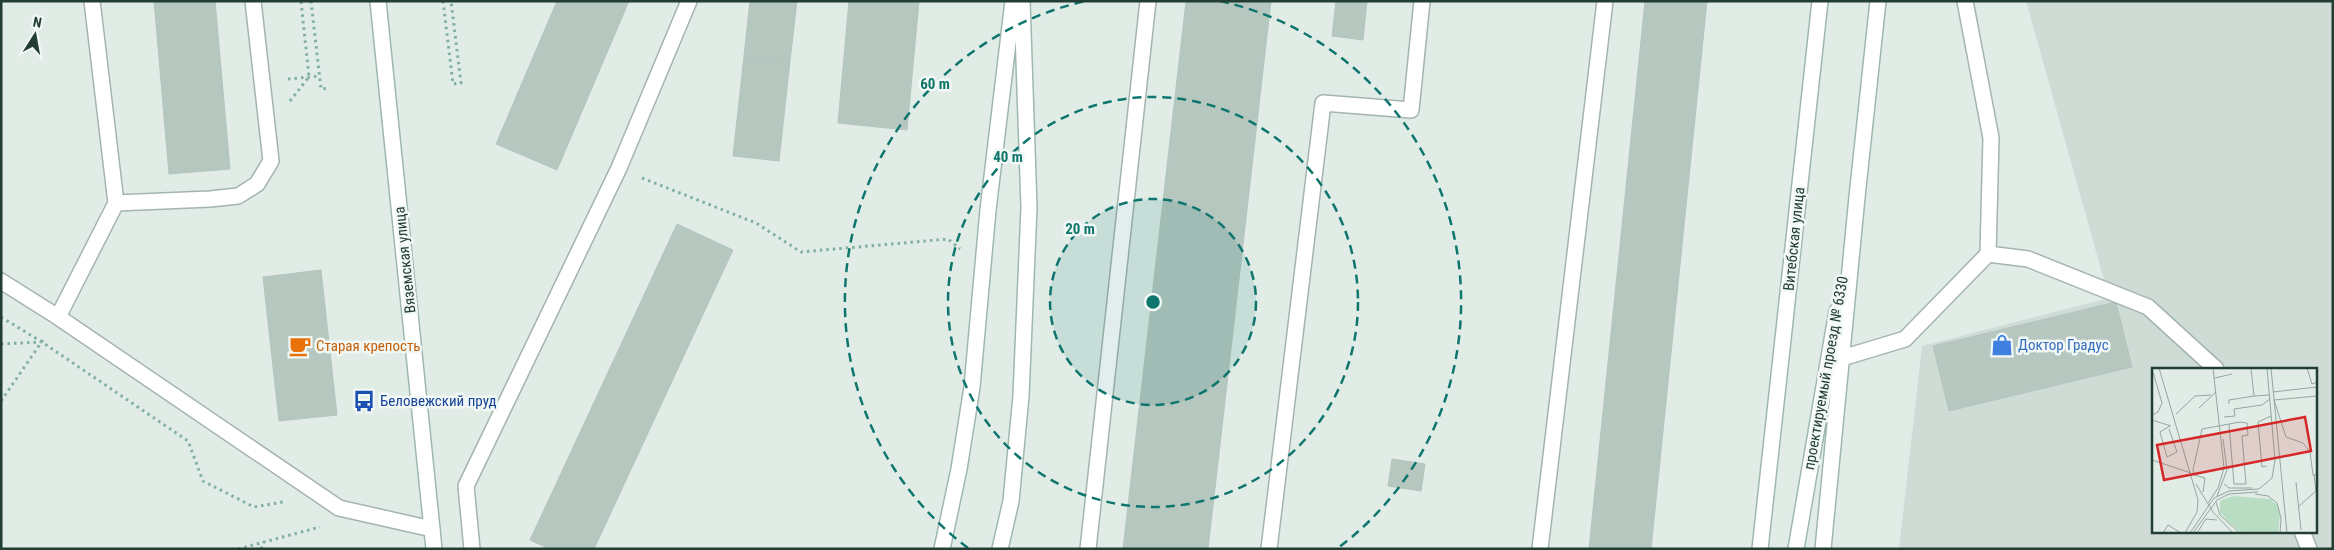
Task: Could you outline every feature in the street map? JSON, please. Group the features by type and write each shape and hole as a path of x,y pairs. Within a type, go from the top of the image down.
{"main road":[{"path":"58,317 116,203 92,1"},
{"path":"116,203 210,200 238,196 257,184 271,161 253,1"},
{"name":"Вяземская улица","path":"378,1 434,549"},
{"path":"472,549 466,486 619,168 689,1"},
{"path":"942,549 959,469 972,386 1013,1"},
{"path":"1000,549 1011,501 1021,396 1029,217 1022,1"},
{"path":"1088,549 1148,1"},
{"path":"1269,549 1323,103 1411,110 1422,1"},
{"path":"1540,549 1604,1"},
{"name":"Витебская улица","path":"1760,549 1820,1"},
{"path":"1823,549 1878,1"},
{"path":"1842,358 1905,339 1988,254 1991,138 1965,1"},
{"name":"проектируемый проезд № 6330","path":"1796,549 1857,197"},
{"path":"1988,254 2028,259 2148,307 2215,368"},
{"path":"1,281 58,317 339,508 432,529"},
{"path":"2302,532 2309,549"}],"path":[{"path":"301,1 309,77 320,76"},
{"path":"311,1 321,89 330,88"},
{"path":"443,1 453,84 461,83 451,1"},
{"path":"619,168 756,223 801,252 948,239 983,269"},
{"path":"1,317 42,342 188,441 203,480 254,507 282,501 290,506"},
{"path":"1,401 58,317"},
{"path":"1,344 42,342"},
{"path":"238,549 324,526 316,521"},
{"path":"260,549 265,542"}],"shaded area":[{"path":"2026,1 2333,1 2333,549 1899,549 1922,346 2109,298"}],"building":[{"path":"154,1 215,1 230,169 169,174"},
{"path":"557,1 629,1 557,170 496,144"},
{"path":"750,1 797,1 790,61 744,56"},
{"path":"849,1 919,1 907,130 838,123"},
{"path":"1186,1 1271,1 1208,549 1123,549"},
{"path":"1336,1 1367,1 1363,40 1332,36"},
{"path":"1645,1 1707,1 1651,549 1589,549"},
{"path":"744,56 790,61 779,161 733,156"},
{"path":"677,224 733,250 594,549 550,549 530,540"},
{"name":"Старая крепость","path":"321,270 337,415 279,421 263,277"},
{"path":"2116,302 2132,367 1949,411 1933,346"},
{"path":"1392,459 1425,464 1421,491 1388,486"}],"place":[{"name":"Доктор Градус","path":"2002,345"},
{"name":"Старая крепость","path":"300,346"},
{"name":"Беловежский пруд","path":"364,401"}]}
